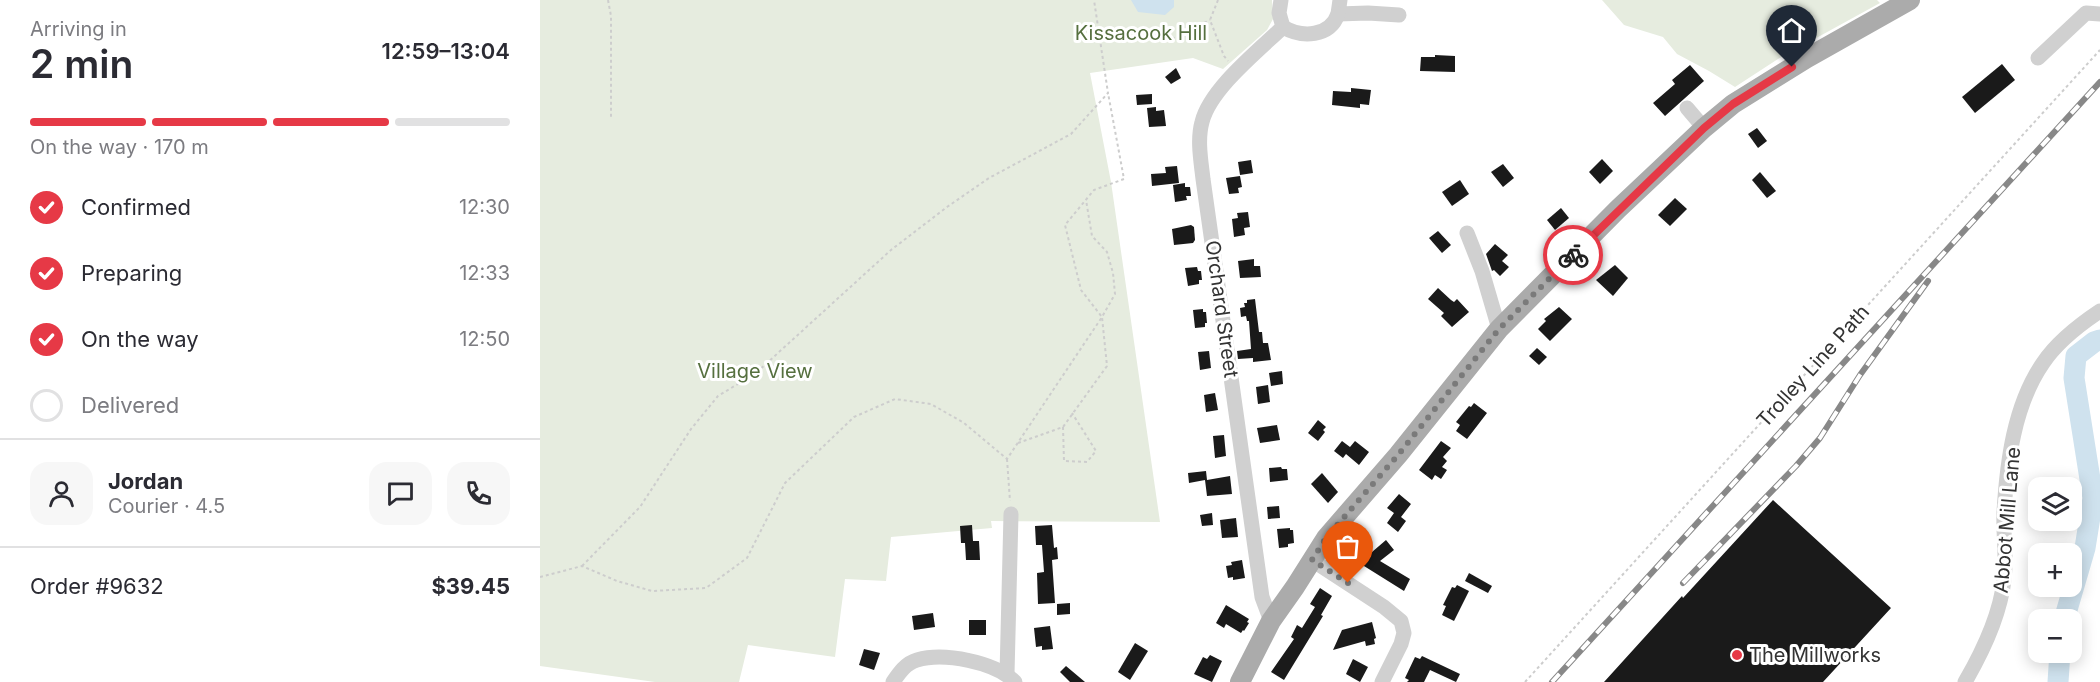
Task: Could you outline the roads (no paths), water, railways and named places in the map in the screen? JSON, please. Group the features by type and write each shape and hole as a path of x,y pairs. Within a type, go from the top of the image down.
{"main road":[{"path":"1240,682 1271,621 1326,538 1398,455 1499,329 1618,209 1704,128 1733,104 1910,0"}],"street":[{"path":"1281,0 1279,13 1283,27 1290,31 1303,33 1326,31 1336,21 1339,7 1368,13 1400,15"},
{"path":"2038,58 2086,13 2100,14"},
{"name":"Orchard Street","path":"1271,621 1262,597 1200,156 1201,125 1205,112 1219,89 1283,27"},
{"path":"1687,108 1704,128"},
{"path":"1467,233 1482,271 1499,329"},
{"name":"Abbot Mill Lane","path":"1965,682 1981,654 1993,623 2004,581 2004,513 2007,483 2012,448 2024,403 2033,380 2044,362 2076,328 2100,311"},
{"path":"1011,514 1011,678"},
{"path":"1312,560 1384,607 1401,621 1404,633 1401,644 1382,682"},
{"path":"893,682 903,668 915,660 931,657 971,661 993,667 1011,678"}],"water":[{"path":"1131,0 1174,0 1174,7 1165,15 1138,12"}],"waterway":[{"path":"2067,609 2085,548 2093,498 2074,378 2076,356 2100,340"},
{"path":"2058,682 2059,663"}],"railway":[{"path":"1552,682 2100,82"},
{"path":"1683,583 1820,438 1860,375 1928,281"}],"place":[{"name":"The Millworks","path":"1737,655"}],"park label":[{"name":"Kissacook Hill","path":"1141,33"},
{"name":"Village View","path":"755,371"}]}
